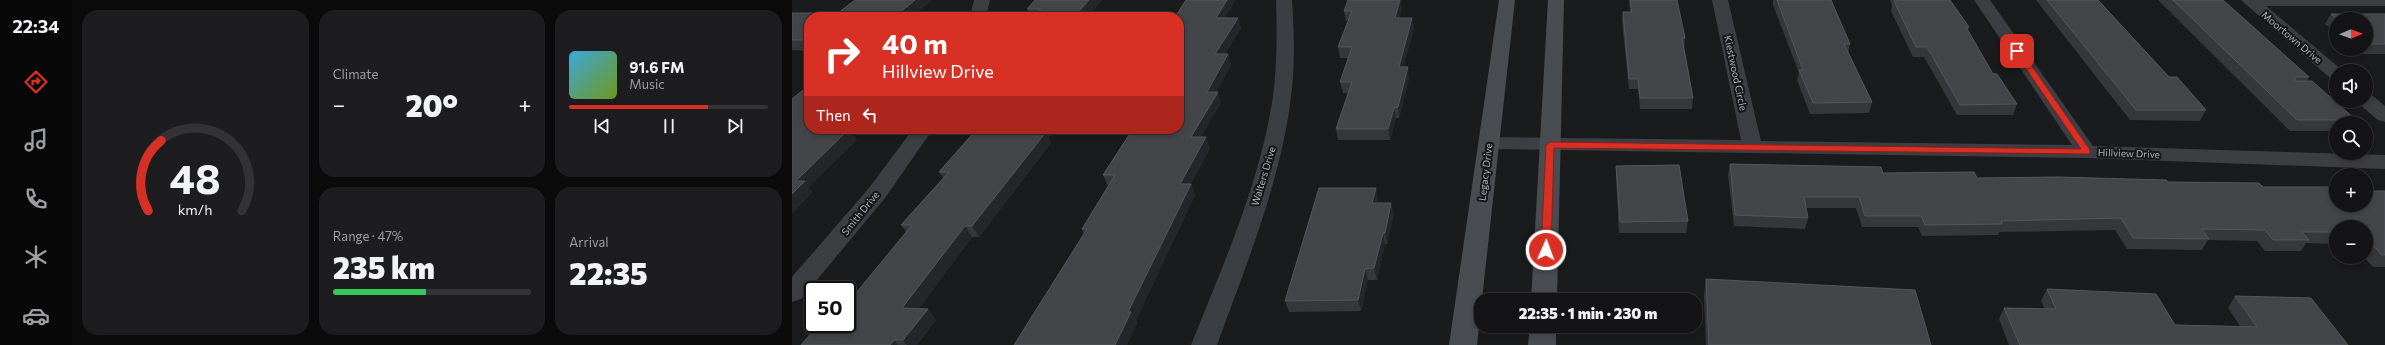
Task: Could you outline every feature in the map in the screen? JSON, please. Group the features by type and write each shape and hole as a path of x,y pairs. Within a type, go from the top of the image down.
{"main road":[{"name":"Legacy Drive","path":"1463,345 1507,0"},
{"path":"1544,293 1556,0"},
{"path":"1542,333 1542,345"}],"street":[{"path":"979,12 982,0"},
{"name":"Walters Drive","path":"1204,345 1244,241 1274,140 1285,66 1284,0"},
{"name":"Kiestwood Circle","path":"1720,0 1752,146"},
{"path":"1982,0 2087,152"},
{"path":"2249,0 2385,1"},
{"name":"Moortown Drive","path":"2249,0 2329,68"},
{"path":"2373,106 2385,116"},
{"name":"Smith Drive","path":"792,293 859,215 907,154 921,134"},
{"name":"Hillview Drive","path":"1489,143 2087,152 2385,162"}],"building":[{"path":"855,0 915,0 901,12 839,12"},
{"path":"1035,0 1089,0 1078,12 1038,12 1041,9 1027,9"},
{"path":"1186,0 1227,0 1216,18 1238,18 1215,54 1228,54 1207,92 1218,92 1191,137 1206,137 1180,184 1191,184 1128,312 1131,312 1115,345 1014,345 1087,229 1082,229 1115,175 1103,175 1130,134 1184,134 1184,12 1178,12"},
{"path":"1348,0 1400,0 1395,18 1412,18 1399,67 1408,67 1398,107 1394,108 1388,129 1336,129 1352,82 1340,82 1352,47 1338,47 1352,11 1344,11"},
{"path":"1630,0 1677,0 1685,38 1682,38 1693,98 1640,98 1638,79 1629,79 1623,12 1632,12"},
{"path":"1777,0 1831,0 1850,44 1844,44 1872,102 1813,103 1799,70 1803,70"},
{"path":"1897,0 1950,0 1969,27 1966,27 1993,74 1997,74 2017,104 1960,105 1927,47 1916,47 1894,1 1898,1"},
{"path":"2047,0 2098,0 2169,77 2177,77 2206,110 2136,110"},
{"path":"2173,0 2223,0 2309,77 2295,77 2295,81 2312,81 2329,96 2329,108 2342,108 2351,116 2329,116 2329,120 2297,120"},
{"path":"792,13 804,13 804,40 792,40"},
{"path":"2373,14 2385,14 2385,44 2373,44"},
{"path":"804,89 804,134 844,134 796,181 805,181 792,194 792,99"},
{"path":"973,134 1044,134 972,226 965,226 902,308 928,309 903,340 894,340 890,345 801,345 811,333 856,333 856,293 912,225 901,225 949,172 939,172"},
{"path":"1730,164 1881,167 1883,173 1974,172 1977,178 2058,177 2166,180 2168,182 2259,183 2263,187 2329,187 2329,212 2373,212 2373,191 2385,191 2385,255 2382,255 2373,245 2373,220 2329,220 2329,232 2302,232 2309,240 2273,240 2265,230 2202,229 2209,239 2133,238 2121,218 2001,221 2002,224 1925,225 1921,216 1865,216 1859,197 1804,197 1808,218 1735,215"},
{"path":"1679,165 1688,221 1620,222 1616,166"},
{"path":"1319,188 1376,188 1372,203 1391,203 1385,233 1383,233 1374,268 1365,269 1358,300 1285,301"},
{"path":"1706,279 1915,290 1931,345 1709,345"},
{"path":"2047,289 2156,294 2175,325 2257,327 2235,296 2311,298 2348,345 2020,345 2004,308 2056,309"}],"route":[{"path":"1546,250 1550,145 1752,146 2087,152 2017,51"}]}
